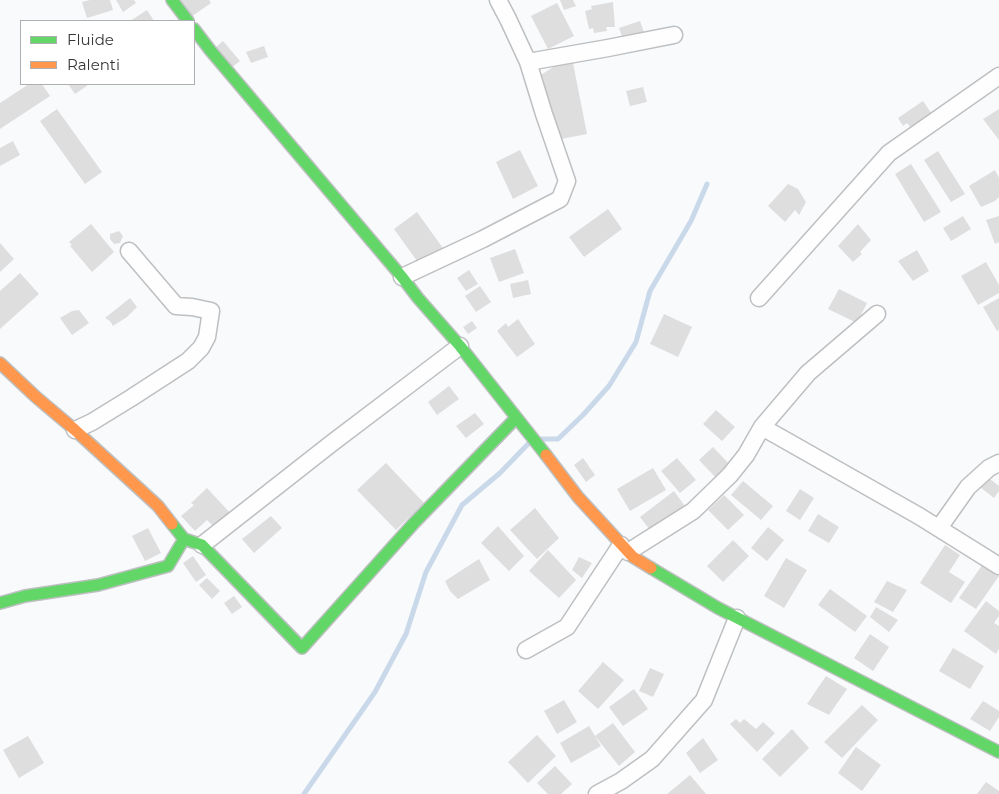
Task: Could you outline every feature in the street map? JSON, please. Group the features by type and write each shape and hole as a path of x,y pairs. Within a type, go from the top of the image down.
{"street":[{"path":"172,0 187,20"},
{"path":"402,277 483,239 560,199 567,181 528,62 498,0"},
{"path":"195,30 460,346 578,497 633,557 718,608 999,752"},
{"path":"528,62 674,34"},
{"path":"760,298 889,153 999,76"},
{"path":"75,430 92,422 188,361 201,348 206,337 211,311 176,306 130,251"},
{"path":"526,650 567,627 625,548 693,511 730,475 746,455 762,427 808,373 877,314"},
{"path":"202,545 460,346"},
{"path":"0,363 158,506 184,539 202,545 302,648 414,523 516,418"},
{"path":"762,427 920,516 999,566"},
{"path":"939,528 968,487 989,468 999,463"},
{"path":"0,603 25,596 98,586 168,566 184,539"},
{"path":"597,794 621,781 652,759 704,700 737,618"}],"building":[{"path":"110,0 113,10 87,18 82,2"},
{"path":"116,0 134,0 136,3 123,12"},
{"path":"175,0 209,0 211,3 188,19"},
{"path":"560,0 573,0 576,6 564,10"},
{"path":"613,2 615,27 606,27 607,31 594,33 593,28 589,29 585,11 592,9 591,6"},
{"path":"557,3 574,36 548,49 531,16"},
{"path":"147,10 153,20 132,20"},
{"path":"640,21 644,32 623,39 619,28"},
{"path":"223,41 240,61 226,72 210,52"},
{"path":"264,46 268,57 251,63 246,52"},
{"path":"573,63 587,134 556,140 541,75 556,65"},
{"path":"27,85 43,85 50,96 0,129 0,103"},
{"path":"69,85 86,85 87,86 75,94"},
{"path":"643,87 647,102 630,106 626,91"},
{"path":"923,101 932,114 911,128 907,123 903,126 898,118"},
{"path":"57,109 102,172 85,184 40,121"},
{"path":"999,109 999,140 983,119"},
{"path":"13,141 20,155 0,166 0,148"},
{"path":"520,150 538,186 513,199 496,162"},
{"path":"938,151 965,194 951,202 924,160"},
{"path":"911,164 941,212 924,222 895,174"},
{"path":"995,170 999,178 999,197 995,201 981,207 969,186"},
{"path":"788,184 798,189 806,202 799,215 795,210 785,222 768,206"},
{"path":"608,209 622,229 584,257 569,237"},
{"path":"417,212 445,251 422,268 394,229"},
{"path":"963,216 971,229 951,241 943,228"},
{"path":"999,216 999,242 995,244 986,220"},
{"path":"91,224 114,252 92,272 70,246 72,245 69,242"},
{"path":"858,224 871,240 860,252 862,254 853,262 838,246"},
{"path":"119,231 123,236 120,243 114,244 110,239 110,234"},
{"path":"0,243 14,259 0,272"},
{"path":"515,249 524,273 499,282 490,258"},
{"path":"917,250 929,271 913,281 898,261"},
{"path":"986,262 999,285 999,293 978,305 961,276"},
{"path":"469,270 478,284 466,291 457,278"},
{"path":"20,273 39,294 0,329 0,291"},
{"path":"528,280 531,294 513,298 510,284"},
{"path":"480,286 491,302 476,312 465,296"},
{"path":"839,289 867,303 857,323 828,309"},
{"path":"130,298 137,307 127,317 113,326 105,318"},
{"path":"999,298 999,330 997,331 983,307"},
{"path":"79,310 89,323 72,335 60,318 72,311"},
{"path":"664,314 692,327 678,357 650,344"},
{"path":"518,319 535,344 517,357 497,331 506,323 508,327"},
{"path":"472,321 477,328 468,334 463,327"},
{"path":"449,386 459,399 437,415 428,402"},
{"path":"716,410 735,427 722,441 703,424"},
{"path":"475,413 484,424 466,438 456,426"},
{"path":"713,447 732,467 718,480 699,460"},
{"path":"583,458 595,475 586,482 574,465"},
{"path":"677,458 696,480 680,493 661,471"},
{"path":"386,463 424,503 396,530 357,490"},
{"path":"653,468 666,490 630,511 617,489"},
{"path":"984,474 999,486 999,491 994,498 976,484"},
{"path":"743,481 773,506 761,520 731,495"},
{"path":"207,488 232,515 216,529 207,520 195,531 181,516 194,505 191,503"},
{"path":"800,489 814,498 800,520 786,511"},
{"path":"674,491 687,509 653,534 640,517"},
{"path":"724,495 744,515 728,530 708,510"},
{"path":"535,508 559,538 537,559 510,530"},
{"path":"818,514 839,527 829,543 808,531"},
{"path":"271,516 282,528 254,553 242,539"},
{"path":"498,526 524,556 509,571 481,543"},
{"path":"768,527 784,540 767,561 751,548"},
{"path":"148,528 161,553 145,561 132,536"},
{"path":"733,540 749,556 723,582 707,566"},
{"path":"945,545 960,555 949,572 965,582 951,603 920,583"},
{"path":"548,550 576,580 559,598 529,571"},
{"path":"193,556 206,575 196,582 183,563"},
{"path":"579,557 592,563 582,578 572,570"},
{"path":"786,558 807,570 784,608 764,596"},
{"path":"479,559 490,580 458,599 450,591 445,581"},
{"path":"983,564 999,576 976,609 959,598"},
{"path":"207,578 220,591 212,599 199,585"},
{"path":"887,581 907,590 893,612 874,602"},
{"path":"830,589 867,616 855,632 818,605"},
{"path":"234,596 242,607 232,614 224,603"},
{"path":"986,601 999,611 999,616 994,623 999,626 999,649 996,654 964,631"},
{"path":"876,607 898,620 889,632 870,617"},
{"path":"870,634 889,647 873,671 854,658"},
{"path":"953,648 984,666 970,689 939,671"},
{"path":"603,662 624,680 598,709 578,691"},
{"path":"650,668 664,674 653,697 639,691"},
{"path":"826,676 847,689 829,715 807,704"},
{"path":"634,689 648,709 623,726 609,707"},
{"path":"564,700 577,722 557,734 544,711"},
{"path":"983,701 999,711 999,717 990,731 970,719"},
{"path":"862,705 878,720 842,758 824,742"},
{"path":"736,719 740,723 744,719 756,729 763,722 775,733 757,752 730,724"},
{"path":"613,723 635,752 619,766 595,736"},
{"path":"589,726 601,746 571,763 560,743"},
{"path":"792,729 809,748 780,777 762,759"},
{"path":"537,735 556,756 528,783 508,762"},
{"path":"28,736 44,763 19,778 3,750"},
{"path":"703,738 718,760 700,773 686,753"},
{"path":"856,747 881,765 862,791 838,773"},
{"path":"555,766 572,784 561,794 548,794 537,783"},
{"path":"690,775 706,794 667,794"},
{"path":"986,782 999,791 999,794 977,794"}],"waterway":[{"path":"541,439 558,439 609,386 636,342 650,291 691,221 707,184"},
{"path":"304,794 375,692 406,634 426,572 462,505 500,473 529,443"}],"traffic: fast":[{"path":"172,0 187,20"},
{"path":"195,30 460,346 546,455"},
{"path":"184,539 202,545 302,648 414,523 516,418"},
{"path":"0,603 25,596 98,585 168,566 184,539 172,524"},
{"path":"651,568 718,608 999,752"}],"traffic: slow":[{"path":"0,363 158,506 172,524"},
{"path":"546,455 578,497 633,557 651,568"}]}
